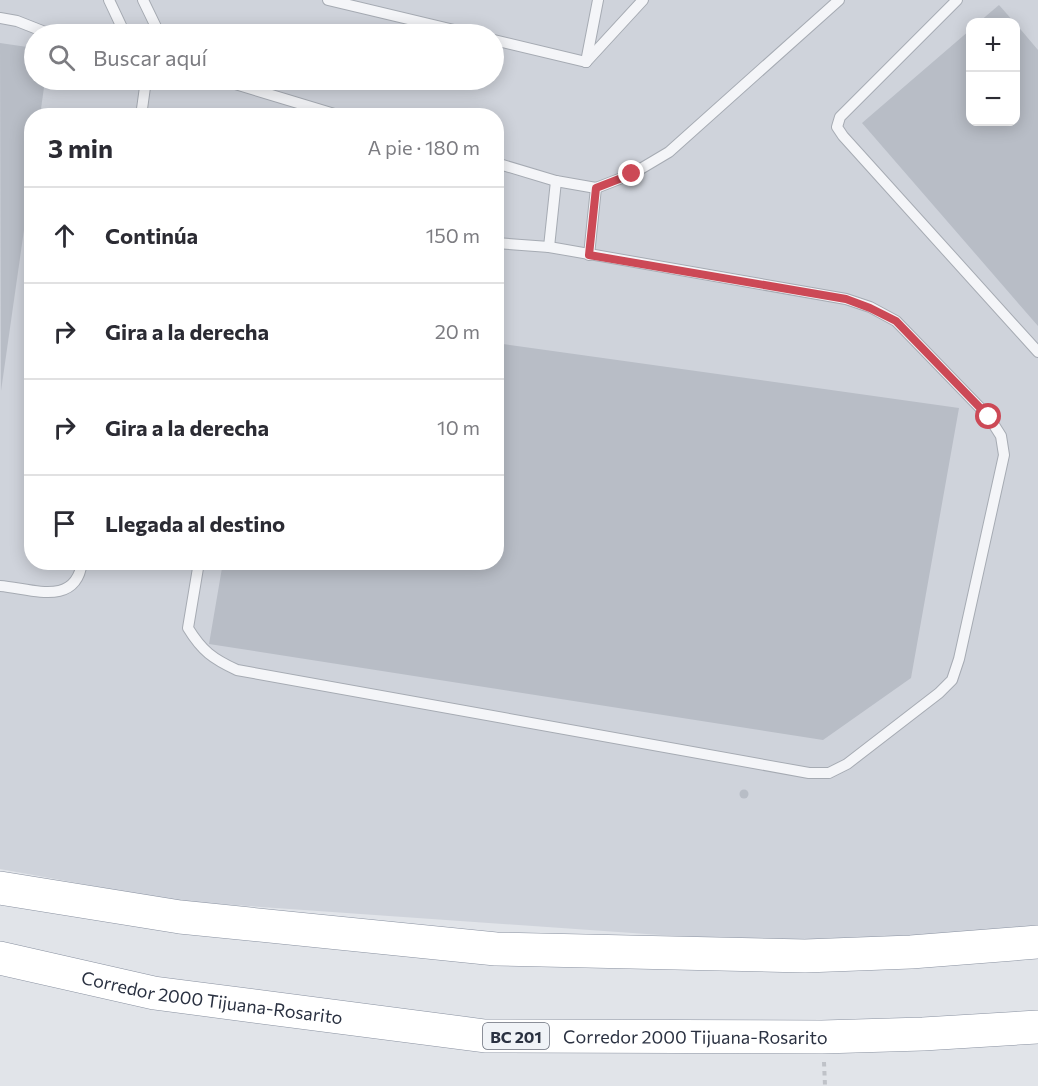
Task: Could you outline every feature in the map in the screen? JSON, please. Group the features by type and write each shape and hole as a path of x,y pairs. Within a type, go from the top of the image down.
{"highway":[{"path":"0,888 180,917 496,949 805,956 910,952 1038,942"},
{"name":"Corredor 2000 Tijuana-Rosarito","path":"0,958 154,993 484,1036 822,1037 1038,1027"}],"lane":[{"path":"109,0 120,24"},
{"path":"143,0 157,24"},
{"path":"328,0 429,24"},
{"path":"586,62 598,0"},
{"path":"586,62 643,0"},
{"path":"504,165 556,181 596,188 632,174 669,153 839,0"},
{"path":"957,0 840,117 837,127 1038,352"},
{"path":"0,18 25,24"},
{"path":"504,42 586,62"},
{"path":"142,108 145,90"},
{"path":"255,90 315,108"},
{"path":"549,247 556,181"},
{"path":"589,255 596,188"},
{"path":"198,570 188,628 200,647 217,661 237,670 809,773 829,773 847,764 939,693 952,680 959,659 1004,455 1001,436 989,417 896,321 846,299 549,247 504,244"},
{"path":"0,586 42,592 61,592 73,584 81,570"}],"shaded area":[{"path":"0,0 1038,0 1038,927 790,944 176,901 0,869"}],"building":[{"path":"999,5 1010,18 984,18"},
{"path":"1020,29 1038,50 1038,326 862,123 966,33 966,126 1020,126"},
{"path":"0,43 24,47 24,90 44,90 41,108 24,108 24,230 1,391"},
{"path":"504,344 959,408 911,678 823,740 209,644 222,570 504,570"},
{"path":"744,790 748,794 744,798 740,794"}],"route":[{"path":"632,174 596,188 589,255 846,299 870,308 896,321 989,417"}]}
